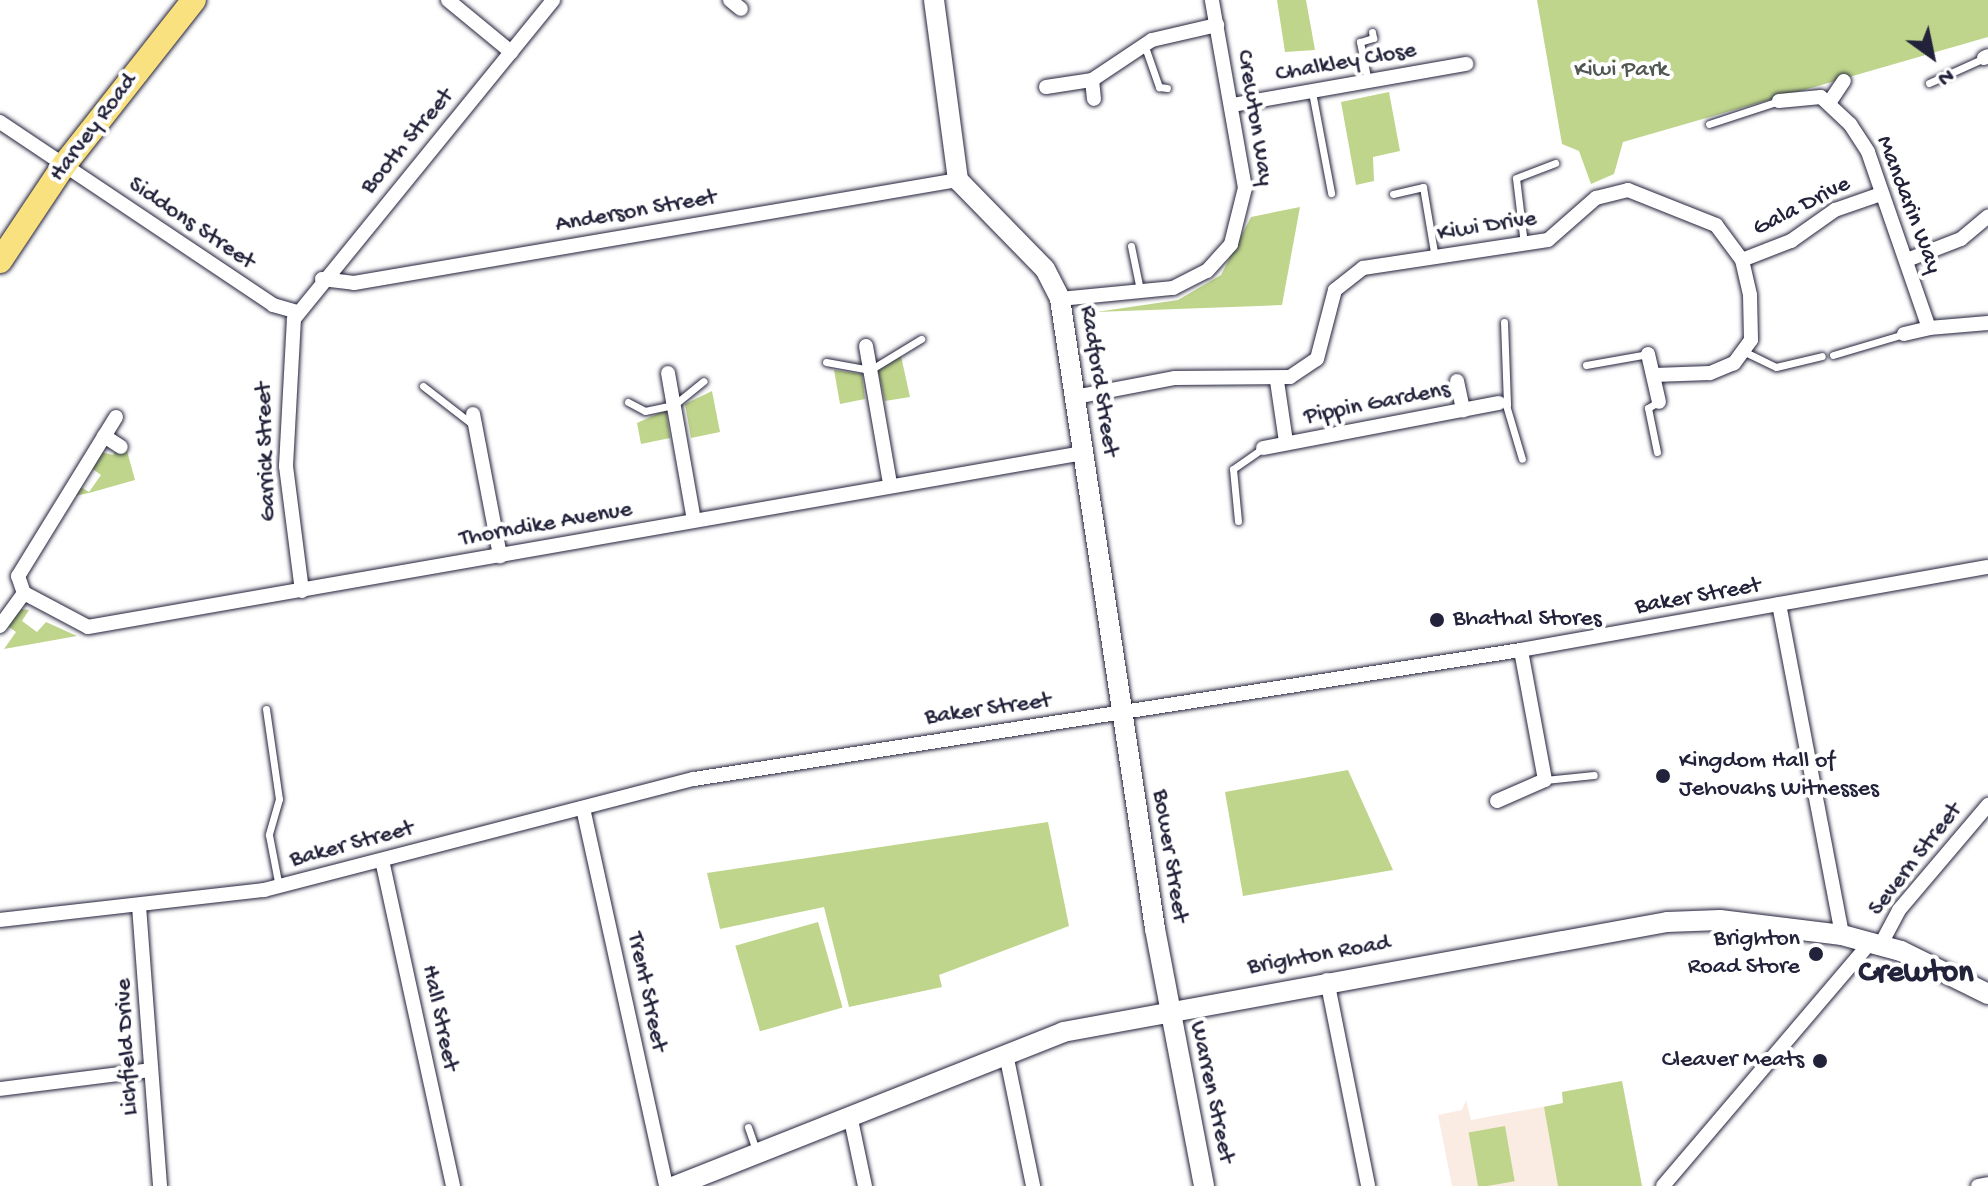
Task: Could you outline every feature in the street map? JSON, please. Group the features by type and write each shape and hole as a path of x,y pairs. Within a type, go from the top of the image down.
{"highway":[{"name":"Harvey Road","path":"0,261 64,165 194,0"}],"street":[{"path":"448,0 511,52"},
{"name":"Booth Street","path":"297,312 553,0"},
{"path":"934,0 958,180"},
{"name":"Crewton Way","path":"1060,299 1141,292 1196,278 1231,244 1245,200 1233,105 1212,0"},
{"path":"1046,87 1092,80 1144,44 1217,25"},
{"name":"Chalkley Close","path":"1233,105 1466,64"},
{"path":"1092,80 1094,99"},
{"path":"1779,101 1797,95 1831,100 1844,81"},
{"name":"Mandarin Way","path":"1831,100 1868,152 1929,328"},
{"name":"Siddons Street","path":"0,122 273,305 297,312"},
{"name":"Anderson Street","path":"322,279 354,283 958,180"},
{"name":"Radford Street","path":"958,180 1045,269 1060,299 1119,712"},
{"name":"Kiwi Drive","path":"1277,381 1317,359 1325,312 1343,281 1363,268 1524,244 1563,232 1596,198 1637,190 1716,225 1742,260 1753,319 1745,352"},
{"name":"Gala Drive","path":"1742,260 1791,241 1835,210 1881,194"},
{"path":"1907,260 1961,239 1988,216"},
{"name":"Garrick Street","path":"297,312 288,339 286,466 302,591"},
{"path":"1904,334 1929,328 1988,323"},
{"path":"866,346 890,484"},
{"path":"1654,375 1710,373 1745,352"},
{"path":"1648,354 1659,402"},
{"path":"668,373 694,520"},
{"path":"1075,397 1175,378 1277,381 1286,442"},
{"path":"1457,381 1463,410"},
{"name":"Pippin Gardens","path":"1263,448 1503,404"},
{"path":"0,626 24,593 18,580 24,560 116,417"},
{"path":"474,420 500,556"},
{"path":"104,436 121,447"},
{"name":"Thorndike Avenue","path":"24,593 73,623 96,628 890,484 1083,453"},
{"name":"Baker Street","path":"0,920 139,906 279,887 694,779 1521,650 1988,567"},
{"path":"1779,604 1842,935"},
{"path":"1497,801 1545,780 1521,650"},
{"name":"Bower Street","path":"1119,712 1168,1009"},
{"name":"Severn Street","path":"1663,1186 1876,943 1899,910 1988,805"},
{"name":"Trent Street","path":"583,808 666,1186"},
{"name":"Hall Street","path":"382,860 453,1186"},
{"name":"Lichfield Drive","path":"139,906 160,1186"},
{"name":"Brighton Road","path":"675,1186 1063,1032 1327,980 1667,922 1720,920 1842,935 1876,943 1988,994"},
{"path":"1327,980 1368,1186"},
{"name":"Warren Street","path":"1168,1009 1204,1186"},
{"path":"1006,1054 1033,1186"},
{"path":"0,1089 151,1070"},
{"path":"850,1115 865,1186"},
{"path":"1978,1186 1988,1184"}],"lane":[{"path":"1368,82 1360,42 1373,38 1372,32"},
{"path":"1144,44 1159,87 1167,88"},
{"path":"1929,83 1986,57"},
{"path":"1312,92 1331,193"},
{"path":"1709,124 1779,101"},
{"path":"1524,244 1516,178 1555,163"},
{"path":"1393,194 1423,187 1435,258"},
{"path":"1131,246 1141,292"},
{"path":"1504,322 1503,404 1522,459"},
{"path":"1833,355 1904,334"},
{"path":"826,362 870,370 921,339"},
{"path":"1745,352 1776,367 1822,356"},
{"path":"1586,365 1648,354"},
{"path":"628,402 645,411 674,405 704,381"},
{"path":"423,386 474,420"},
{"path":"1657,452 1648,408 1659,402"},
{"path":"1238,521 1233,469 1263,448"},
{"path":"266,709 279,799 269,835 279,887"},
{"path":"1545,780 1594,775"},
{"path":"748,1127 756,1152"}],"shaded area":[{"path":"1622,1081 1642,1186 1452,1186 1438,1115 1462,1110 1466,1100 1471,1120 1563,1103 1562,1092"}],"green space":[{"path":"1277,0 1306,0 1315,50 1285,52"},
{"name":"Kiwi Park","path":"1537,0 1988,0 1988,37 1623,142 1614,174 1591,184 1579,151 1562,144"},
{"path":"1389,92 1400,151 1373,157 1374,181 1356,185 1341,102"},
{"path":"1300,207 1282,305 1096,312 1178,300 1221,275 1251,217"},
{"path":"901,356 910,397 885,401 878,371"},
{"path":"834,370 862,374 865,399 840,404"},
{"path":"712,391 720,432 691,438 685,404"},
{"path":"666,410 670,438 641,444 637,423"},
{"path":"124,440 135,480 89,493 64,498 74,483 89,492 101,475 86,464 97,451 113,455"},
{"path":"21,609 29,610 22,621 37,632 46,622 77,636 4,649 16,632 5,624"},
{"path":"1348,770 1393,870 1243,896 1225,792"},
{"path":"1048,822 1069,926 939,975 942,987 849,1007 824,907 720,929 707,873"},
{"path":"818,922 843,1008 760,1031 735,946"},
{"path":"1622,1081 1642,1186 1558,1186 1544,1107 1563,1103 1562,1092"},
{"path":"1505,1126 1515,1181 1478,1186 1469,1132"}],"place":[{"name":"Bhathal Stores","path":"1437,620"},
{"name":"Kingdom Hall of Jehovahs Witnesses","path":"1663,776"},
{"name":"Brighton Road Store","path":"1816,954"},
{"name":"Cleaver Meats","path":"1820,1061"}],"district":[{"name":"Crewton","path":"1916,974"}]}
